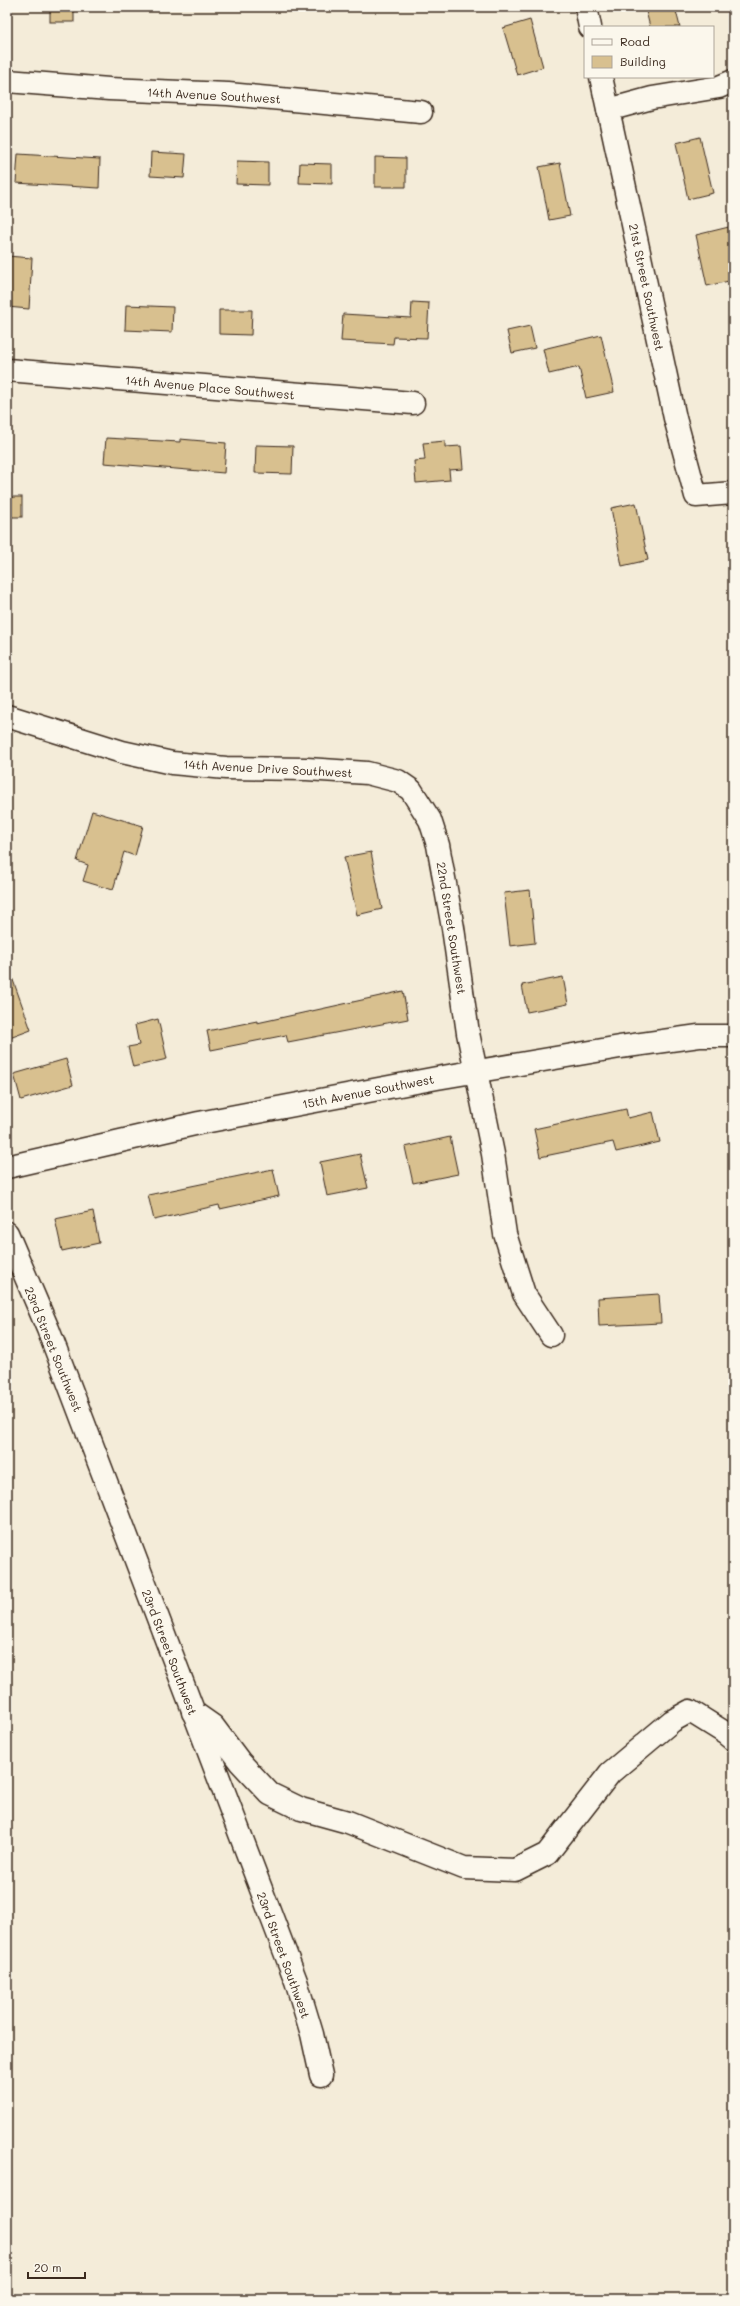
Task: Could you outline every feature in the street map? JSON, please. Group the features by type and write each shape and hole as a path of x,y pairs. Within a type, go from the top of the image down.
{"street":[{"path":"586,7 590,26"},
{"name":"21st Street Southwest","path":"601,78 675,418 696,496 733,492"},
{"name":"14th Avenue Southwest","path":"7,81 117,89 228,94 421,112"},
{"path":"608,110 652,98 719,86 733,81"},
{"name":"14th Avenue Place Southwest","path":"7,370 413,403"},
{"name":"14th Avenue Drive Southwest","path":"7,716 122,752 172,763 226,768 307,769 367,773 398,781 411,790"},
{"name":"22nd Street Southwest","path":"411,790 430,820 438,845 453,928 475,1072 493,1154 505,1234 524,1294 551,1335"},
{"name":"15th Avenue Southwest","path":"7,1167 199,1123 475,1072 628,1046 699,1036 733,1036"},
{"name":"23rd Street Southwest","path":"7,1233 48,1330 296,1981 322,2075"},
{"path":"193,1712 213,1726 240,1762 270,1794 301,1809 348,1822 464,1868 515,1870 547,1854 610,1773 672,1721 690,1711 727,1734 733,1740"}],"building":[{"path":"50,7 74,7 74,22 50,22"},
{"path":"645,7 675,7 680,26 650,26"},
{"path":"530,20 543,67 517,75 503,28"},
{"path":"700,137 713,193 688,199 676,143"},
{"path":"151,152 186,154 184,178 150,176"},
{"path":"18,154 100,159 99,188 16,183"},
{"path":"375,157 406,158 406,187 375,187"},
{"path":"237,161 268,162 268,185 236,184"},
{"path":"300,163 332,164 332,184 299,183"},
{"path":"560,163 570,216 549,220 539,167"},
{"path":"733,226 733,280 707,286 696,235"},
{"path":"7,256 32,258 29,309 7,307"},
{"path":"412,302 429,303 427,338 394,337 393,344 341,341 343,314 411,318"},
{"path":"126,305 173,307 172,332 125,330"},
{"path":"219,310 252,310 251,335 219,334"},
{"path":"530,326 535,348 512,353 507,331"},
{"path":"601,335 614,392 586,398 579,367 549,374 543,349"},
{"path":"106,438 180,442 180,439 226,443 224,473 104,463"},
{"path":"445,441 445,447 461,446 463,469 449,470 450,480 416,483 414,461 425,460 423,443"},
{"path":"256,445 293,446 292,474 255,473"},
{"path":"7,497 22,497 22,517 7,517"},
{"path":"636,503 648,560 622,566 611,508"},
{"path":"92,811 143,826 135,856 124,852 113,890 83,881 88,865 77,861"},
{"path":"371,852 382,909 357,915 344,857"},
{"path":"530,890 535,943 510,946 504,893"},
{"path":"7,969 9,969 31,1030 7,1039"},
{"path":"563,977 568,1004 527,1012 522,985"},
{"path":"403,991 408,1019 288,1042 286,1035 211,1050 207,1031 257,1021 257,1023"},
{"path":"158,1019 167,1059 133,1067 128,1047 139,1045 135,1025"},
{"path":"66,1059 73,1085 21,1100 14,1074"},
{"path":"626,1109 628,1118 653,1112 660,1142 616,1152 613,1142 540,1157 534,1129"},
{"path":"450,1137 458,1174 413,1183 405,1147"},
{"path":"360,1154 368,1188 327,1196 320,1162"},
{"path":"273,1169 279,1196 220,1209 219,1205 154,1220 148,1195"},
{"path":"93,1211 99,1243 62,1251 55,1219"},
{"path":"659,1294 661,1323 599,1326 598,1298"}]}
